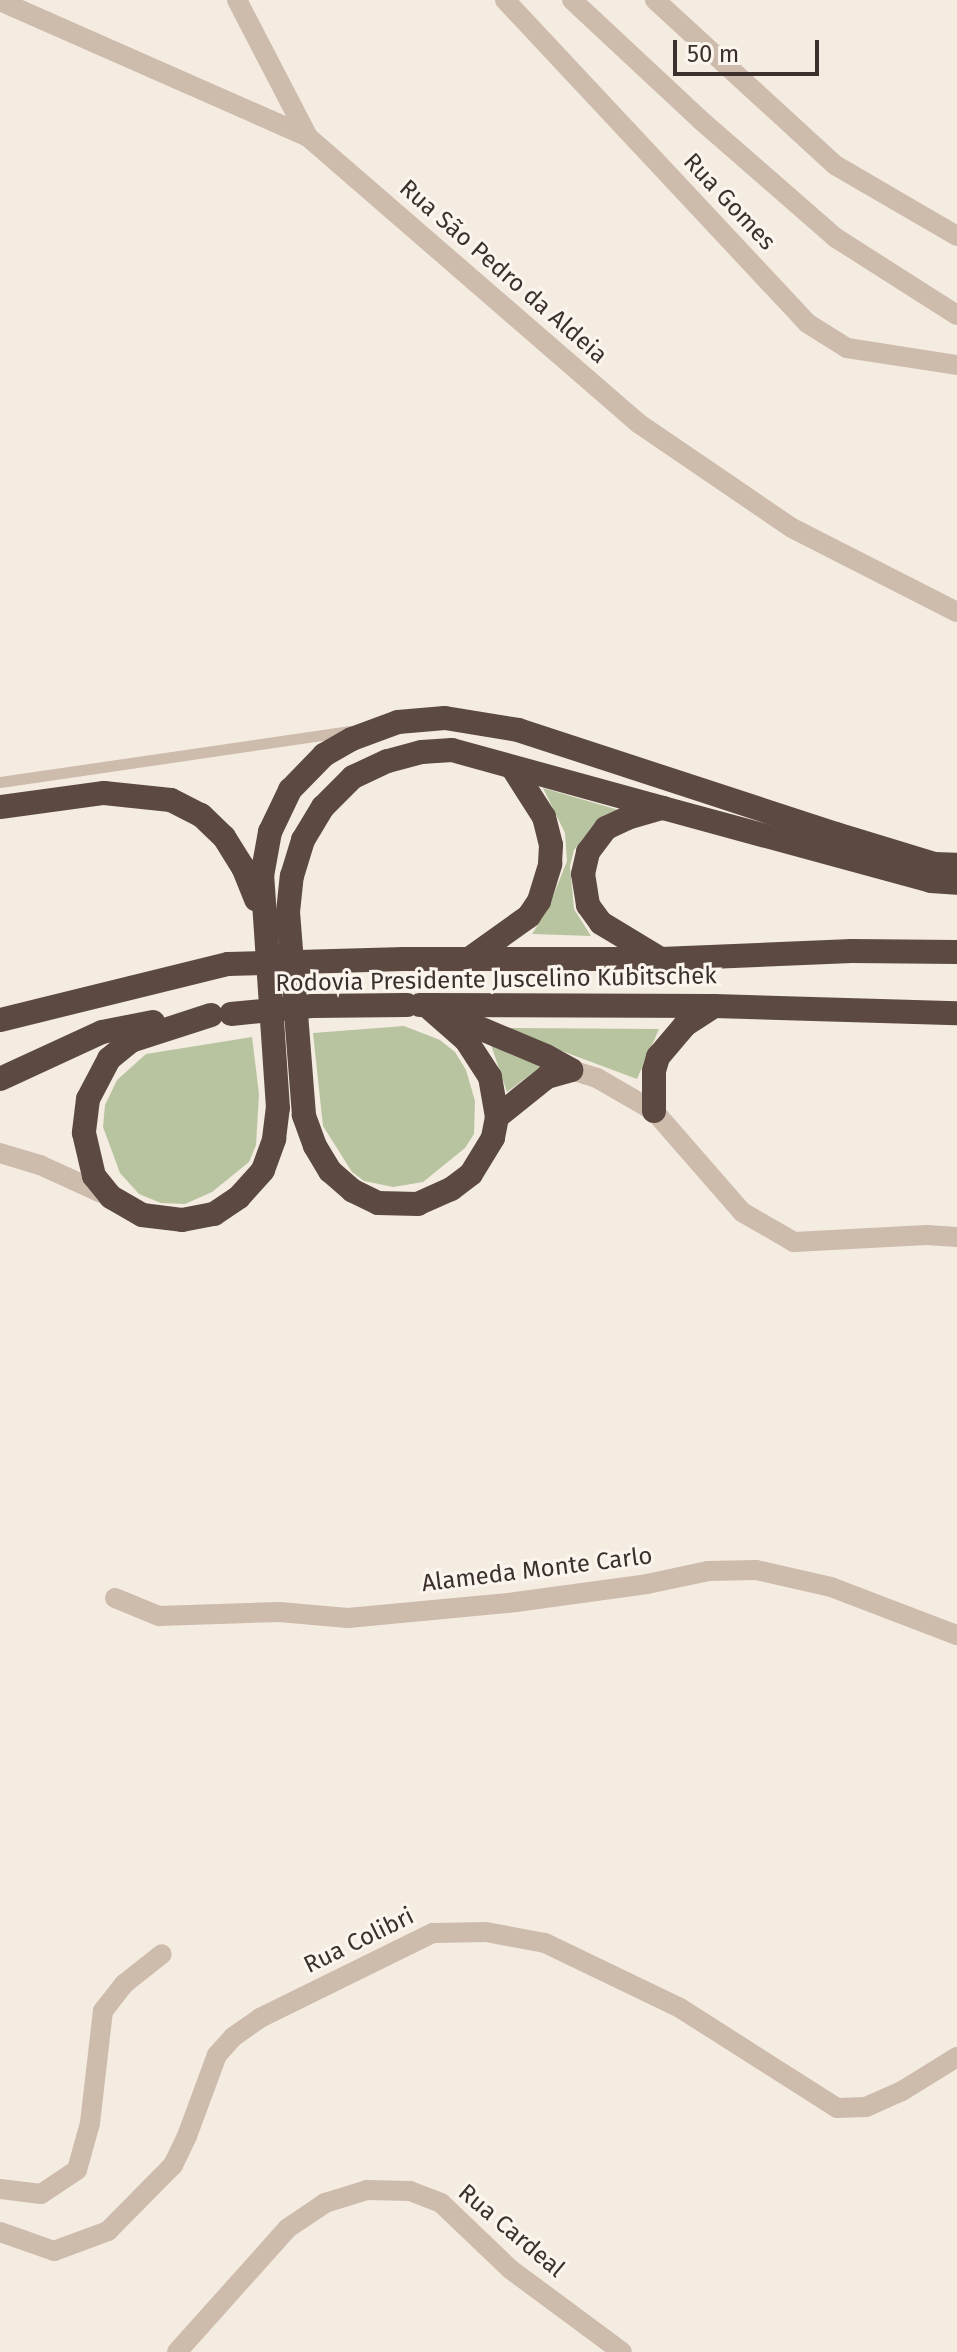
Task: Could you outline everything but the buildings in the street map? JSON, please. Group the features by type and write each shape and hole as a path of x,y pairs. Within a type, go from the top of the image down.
{"highway":[{"path":"221,1015 131,1041 101,1071 88,1099 84,1133 94,1176 111,1197 142,1215 182,1220 201,1218 239,1197 263,1170 272,1147 278,1108 263,919 263,861 274,820 285,798 324,755 382,727 445,718 518,730 836,834 934,864 957,865"},
{"path":"416,1005 480,1057 490,1077 497,1117 493,1138 471,1174 430,1200 406,1205 378,1203 342,1183 321,1160 304,1115 288,912 292,876 303,840 323,807 353,777 374,765 422,752 468,752 512,767 931,881 957,883"},
{"path":"469,959 529,916 539,901 550,864 551,845 544,817 512,767"},
{"path":"0,807 104,793 160,797 188,807 224,837 243,867 263,919"},
{"path":"661,959 601,923 588,905 583,885 588,852 598,836 615,823 663,808"},
{"name":"Rodovia Presidente Juscelino Kubitschek","path":"0,1020 228,964 404,959 661,959 852,951 957,952"},
{"path":"416,1005 546,1056 571,1070"},
{"name":"Rodovia Presidente Juscelino Kubitschek","path":"0,1079 102,1032 312,1006 714,1006 957,1013"},
{"path":"654,1111 654,1071 658,1057 685,1025 714,1006"},
{"path":"497,1117 547,1077 571,1070"}],"street":[{"path":"237,0 308,137"},
{"name":"Rua Gomes","path":"505,0 807,323 847,348 957,365"},
{"path":"572,0 704,123 836,238 957,315"},
{"path":"655,0 835,165 957,236"},
{"name":"Rua São Pedro da Aldeia","path":"0,1 308,137 638,423 792,528 957,612"},
{"path":"927,296 957,296"},
{"path":"571,1070 597,1078 654,1111 742,1212 794,1242 927,1235 957,1237"},
{"path":"0,1153 81,1181 111,1197"},
{"name":"Alameda Monte Carlo","path":"115,1598 159,1616 279,1612 348,1618 516,1602 647,1584 708,1571 756,1570 831,1587 957,1635"},
{"name":"Rua Colibri","path":"0,2232 54,2251 108,2231 173,2165 217,2055 233,2037 260,2018 433,1933 486,1932 545,1943 680,2008 837,2108 866,2107 902,2091 957,2057"},
{"path":"0,2189 41,2194 77,2170 90,2123 103,2011 124,1984 162,1954"},
{"name":"Rua Cardeal","path":"177,2352 288,2228 325,2203 367,2190 410,2191 441,2203 510,2269 622,2352"}],"lane":[{"path":"0,782 382,727"}],"green space":[{"path":"543,788 622,811 591,828 574,850 570,866 574,909 591,936 532,934 548,909 567,861 565,833"},
{"path":"404,1026 440,1040 455,1052 466,1070 475,1101 474,1134 465,1148 423,1182 393,1187 364,1181 352,1172 323,1126 313,1033"},
{"path":"511,1028 659,1029 637,1079 511,1032"},
{"path":"252,1037 259,1094 256,1145 249,1162 212,1192 185,1204 161,1203 139,1194 120,1173 103,1127 105,1105 117,1080 146,1054"},
{"path":"491,1045 543,1065 507,1092"}]}
